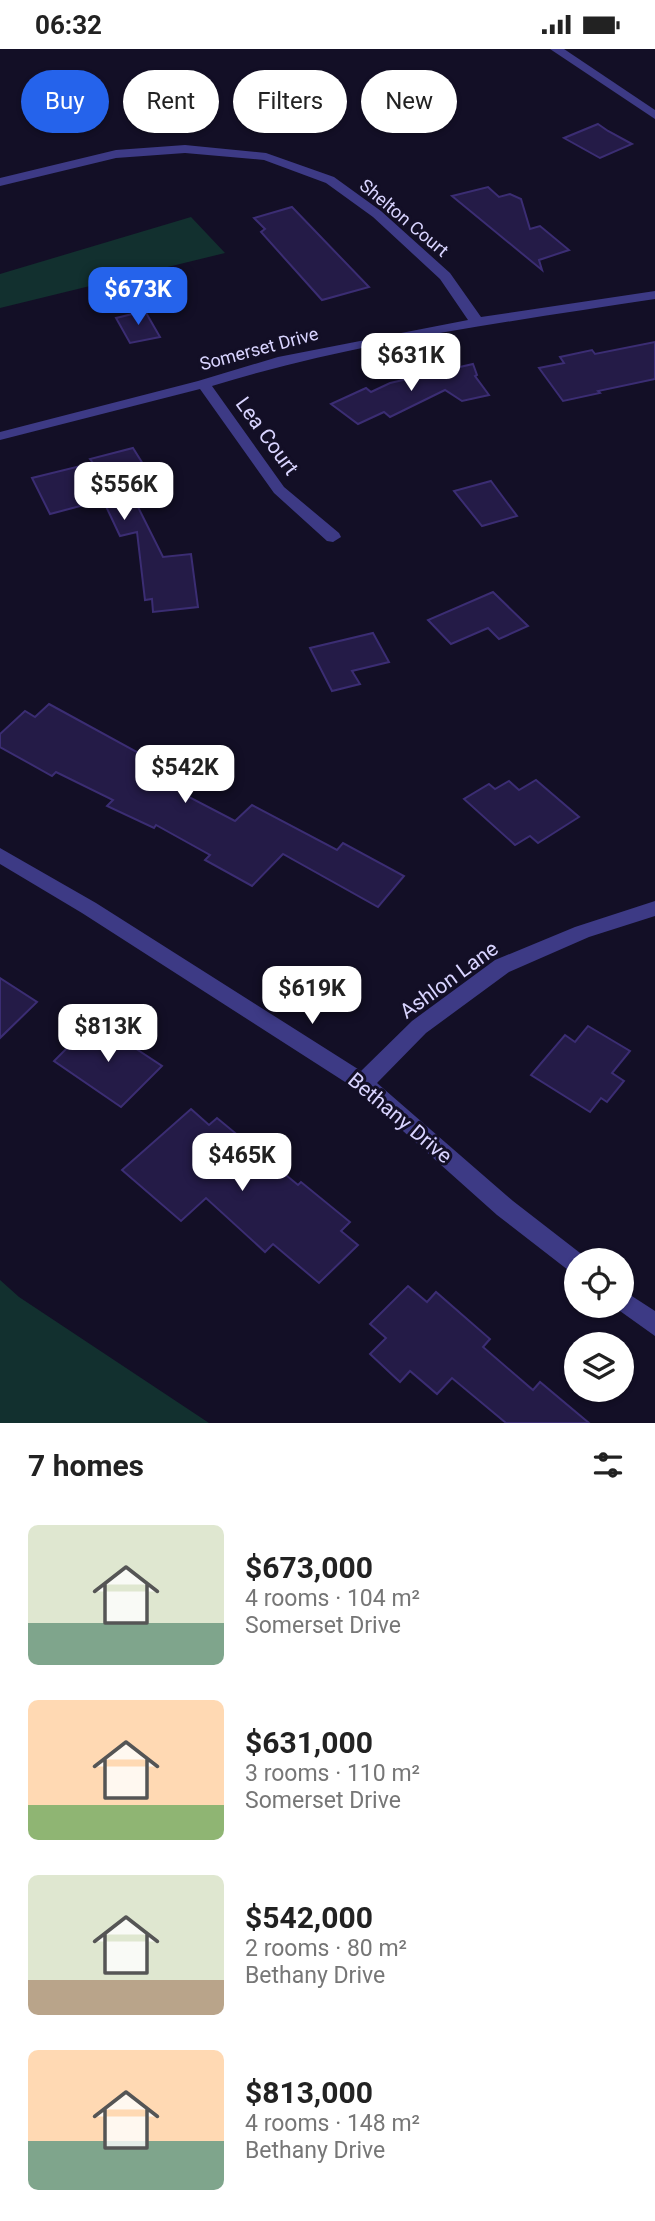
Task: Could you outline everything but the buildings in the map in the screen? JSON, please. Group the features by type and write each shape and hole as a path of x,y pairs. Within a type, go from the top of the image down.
{"street":[{"path":"556,49 655,115"},
{"name":"Shelton Court","path":"0,182 116,154 185,149 266,157 330,180 377,214 445,276 477,322"},
{"name":"Somerset Drive","path":"0,436 203,384 278,361 477,322 655,295"},
{"name":"Lea Court","path":"203,384 278,490 333,537"},
{"name":"Bethany Drive","path":"0,855 89,908 363,1083 505,1208 564,1254"},
{"name":"Ashlon Lane","path":"363,1083 419,1027 502,966 583,932 655,908"},
{"path":"634,1309 655,1325"}],"green space":[{"path":"191,217 225,253 0,308 0,274"},
{"path":"0,1280 19,1297 209,1423 0,1423"}]}
